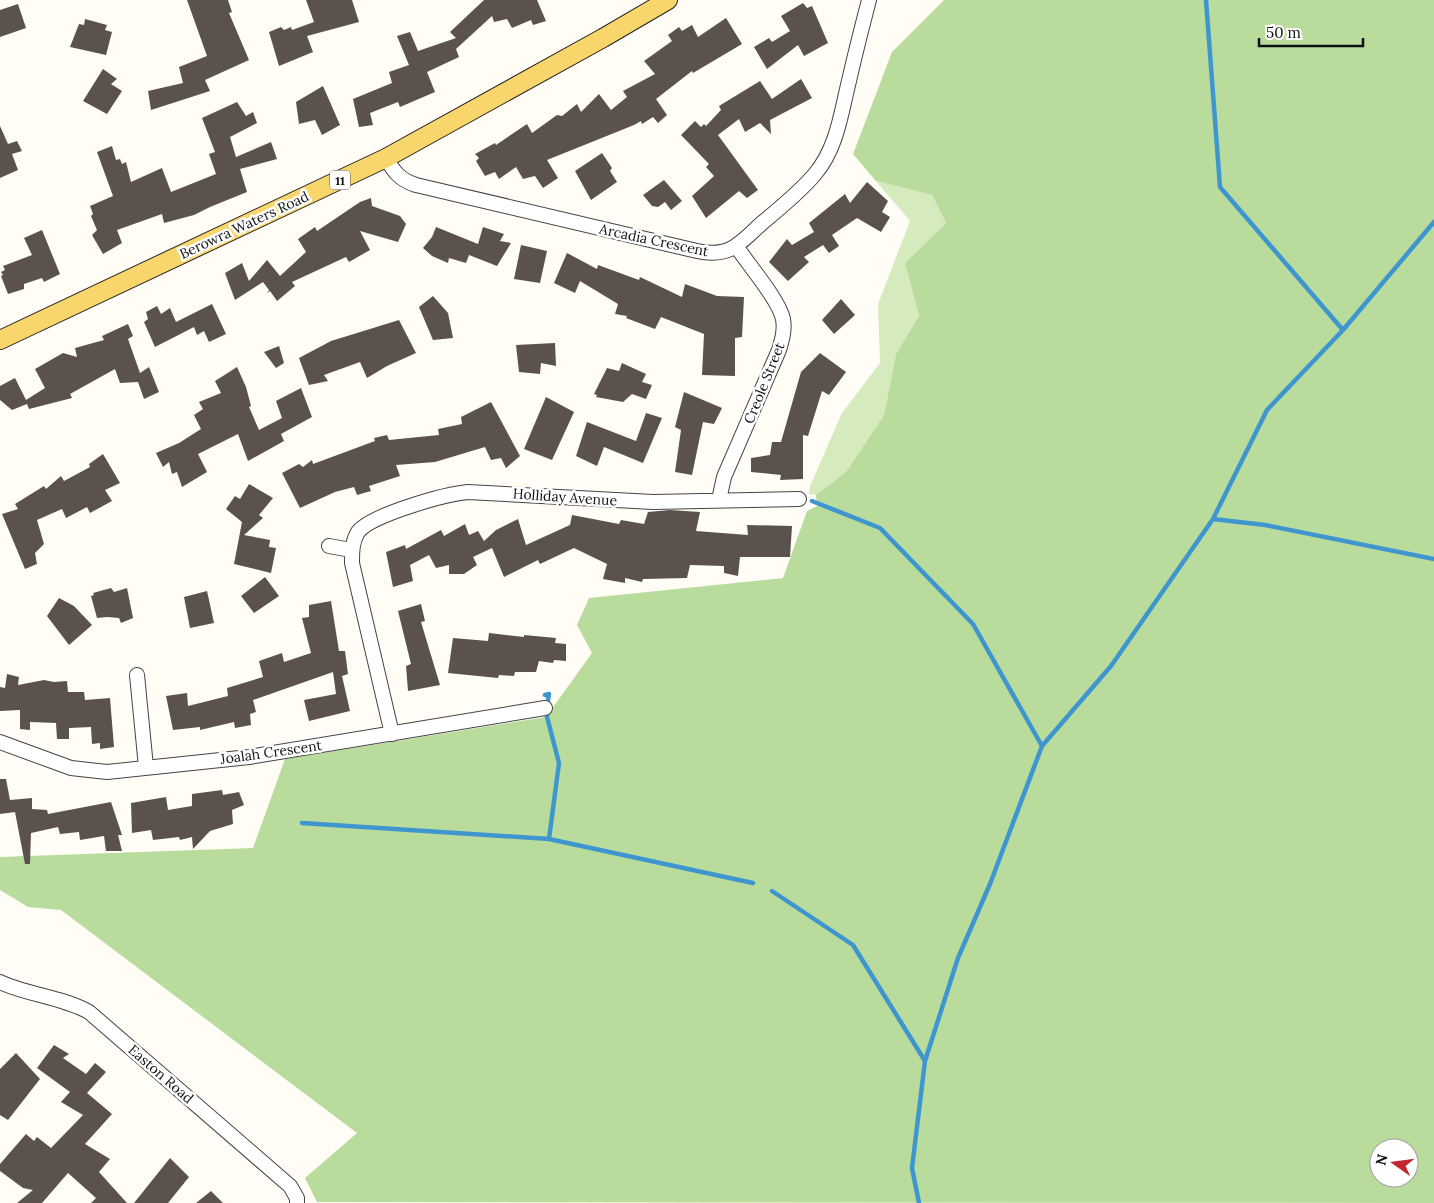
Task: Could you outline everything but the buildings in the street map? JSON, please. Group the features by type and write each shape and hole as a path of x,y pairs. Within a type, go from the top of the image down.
{"main road":[{"name":"Berowra Waters Road","path":"0,339 386,158 668,0"}],"street":[{"name":"Arcadia Crescent","path":"386,158 393,170 401,178 416,184 709,254 723,253 736,246 782,207 815,174 832,145 869,0"},
{"name":"Creole Street","path":"719,500 724,477 779,350 784,334 784,320 780,308 736,246"},
{"name":"Holliday Avenue","path":"352,550 358,533 370,522 450,494 477,492 654,502 799,500"},
{"path":"329,546 352,550 352,563 392,734"},
{"path":"137,674 146,767"},
{"name":"Joalah Crescent","path":"0,742 71,768 107,772 249,757 545,708"},
{"name":"Easton Road","path":"0,982 13,988 78,1006 89,1012 290,1186 297,1198 297,1203"}],"green space":[{"path":"944,0 1434,0 1434,1203 317,1202 305,1178 357,1133 61,910 28,907 0,890 0,857 253,848 285,759 546,717 592,653 577,625 589,598 783,578 807,511 817,506 816,495 846,472 884,415 896,354 919,316 905,263 946,223 932,195 876,181 853,154 892,52"},
{"path":"876,181 932,195 946,223 905,263 919,316 896,354 884,415 846,472 816,495 809,494 810,486 842,413 880,363 878,304 910,221"}],"waterway":[{"path":"1206,0 1220,187 1343,330"},
{"path":"919,1203 912,1168 925,1061 958,958 990,884 1042,746 1111,666 1213,519 1267,410 1343,330 1434,222"},
{"path":"812,501 880,528 973,624 1042,746"},
{"path":"1213,519 1265,525 1434,559"},
{"path":"545,695 549,694 546,713 559,763 549,839"},
{"path":"302,823 549,839 753,883"},
{"path":"772,891 853,945 925,1061"}]}
